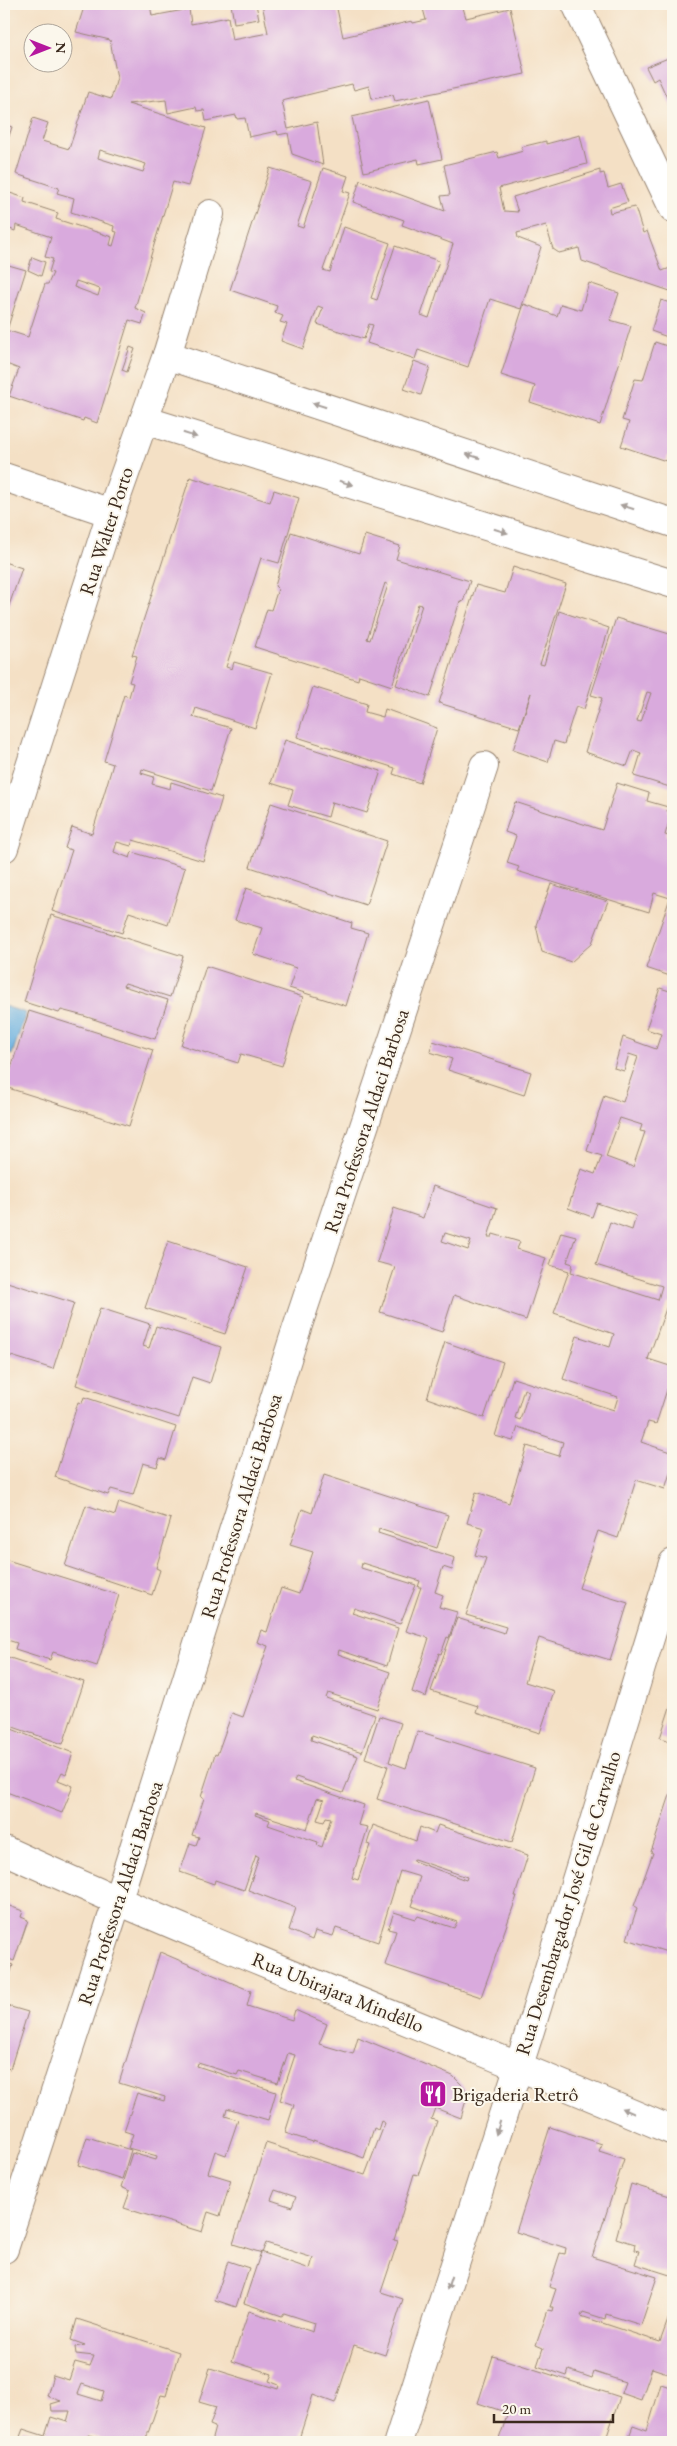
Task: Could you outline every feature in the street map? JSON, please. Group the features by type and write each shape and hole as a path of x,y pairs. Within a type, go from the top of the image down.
{"street":[{"path":"576,4 673,208"},
{"name":"Rua Walter Porto","path":"4,848 112,513 167,355 210,214"},
{"path":"167,355 673,523"},
{"path":"144,420 673,584"},
{"path":"4,476 112,513"},
{"name":"Rua Professora Aldaci Barbosa","path":"4,2249 117,1902 293,1340 484,766"},
{"name":"Rua Desembargador José Gil de Carvalho","path":"398,2442 518,2065 673,1564"},
{"name":"Rua Ubirajara Mindêllo","path":"4,1850 117,1902 673,2130"}],"water":[{"path":"4,1006 26,1013 12,1055 4,1052"}],"building":[{"path":"85,4 150,4 152,16 189,9 191,24 228,17 232,40 268,33 262,4 336,4 343,37 412,21 413,23 426,20 422,5 462,4 466,18 510,8 525,74 395,101 393,95 372,99 369,86 354,90 352,84 282,101 288,129 317,122 323,165 292,154 288,133 278,135 277,131 249,137 245,118 237,119 236,115 206,121 204,110 197,111 196,107 168,113 166,100 128,104 206,128 188,186 173,182 135,308 146,313 142,324 129,320 97,423 84,418 83,421 9,396 19,369 4,363 4,336 6,330 28,337 45,284 48,284 53,273 49,272 53,259 45,257 51,237 16,225 15,231 10,229 4,248 4,191 25,198 24,202 58,213 56,219 112,237 110,245 113,246 117,232 113,231 114,226 71,212 74,198 57,193 59,188 16,174 33,118 48,123 42,141 69,149 88,92 111,99 117,78 110,40 76,32","holes":["100,150 146,164 143,172 98,158","76,281 100,289 98,296 74,287"]},
{"path":"231,4 256,4 259,19 234,23"},
{"path":"673,56 673,111 658,78 653,81 646,67"},
{"path":"429,99 442,159 419,164 418,159 364,172 352,117"},
{"path":"4,124 12,127 4,151"},
{"path":"580,135 587,164 499,188 504,211 518,212 513,197 600,170 600,174 604,173 608,188 621,184 628,202 609,208 610,213 635,207 643,233 647,231 662,271 673,267 673,292 582,261 579,248 559,253 553,249 546,225 517,233 518,238 541,247 521,309 490,299 468,367 418,350 415,359 367,343 373,325 369,324 364,339 317,324 323,308 318,306 303,349 281,341 287,324 280,322 283,316 275,313 277,306 230,290 270,168 312,181 297,226 303,228 323,168 348,176 343,191 350,193 323,270 330,272 344,227 390,243 371,298 377,300 395,246 439,261 421,315 429,318 453,244 402,225 404,220 353,202 360,180 445,211 441,196 450,195 444,165 497,152 499,158 523,151 521,147 546,141 546,144"},
{"path":"32,257 45,262 41,276 28,270"},
{"path":"5,264 26,270 7,330 4,329"},
{"path":"589,283 619,293 610,320 631,326 600,425 530,402 535,386 501,375 524,304 557,316 561,304 581,310"},
{"path":"661,300 673,304 673,339 651,331"},
{"path":"655,342 673,348 673,443 666,461 621,446 629,422 622,420 635,379 643,380"},
{"path":"130,347 135,349 127,372 122,370"},
{"path":"414,361 430,367 421,395 404,389"},
{"path":"190,477 270,502 274,490 299,498 279,563 261,558 226,667 232,669 234,662 272,673 255,728 196,708 193,717 231,728 211,791 142,769 141,773 154,777 152,784 170,789 171,782 222,798 203,861 133,840 131,846 117,842 114,852 130,858 132,852 185,868 168,925 129,912 122,933 52,911 72,850 65,848 72,827 92,834 113,764 104,761 124,695 129,697 133,683 129,682 137,656 132,655"},
{"path":"291,532 359,554 365,535 400,546 396,559 470,581 463,602 460,601 430,697 396,685 422,605 418,604 392,686 359,675 358,680 255,647 267,609 271,610 278,589 275,586","holes":["385,583 388,585 370,640 367,639"]},
{"path":"4,562 22,568 4,620"},
{"path":"513,567 566,584 540,664 544,665 559,611 609,628 584,709 576,706 564,744 554,741 548,762 513,750 531,693 519,728 439,703 476,585 505,593"},
{"path":"616,618 673,635 673,788 634,776 641,753 633,750 627,766 585,752 602,698 591,695","holes":["647,692 651,693 641,722 637,721"]},
{"path":"313,687 367,704 365,712 383,717 385,709 437,728 420,783 393,774 395,768 297,737"},
{"path":"285,740 381,771 367,813 332,802 328,817 288,805 293,790 271,783"},
{"path":"617,783 649,793 647,801 668,807 667,811 672,812 665,835 669,836 670,832 673,833 673,977 646,968 670,898 654,893 649,912 517,871 519,867 507,863 516,836 505,832 515,802 602,830"},
{"path":"271,803 387,841 366,905 250,867"},
{"path":"551,884 608,901 592,943 571,962 542,952 536,925"},
{"path":"246,888 352,923 351,928 368,933 346,1006 289,988 296,968 253,954 262,928 235,920"},
{"path":"51,915 183,956 170,997 125,983 123,986 168,1000 155,1039 84,1016 61,1010 59,1013 24,1002"},
{"path":"206,966 303,997 282,1066 241,1054 238,1063 181,1045"},
{"path":"660,988 673,992 673,1305 668,1303 648,1359 673,1367 673,1371 656,1424 648,1422 641,1442 673,1453 673,1463 665,1489 636,1480 618,1538 598,1531 579,1588 628,1603 610,1660 539,1638 525,1682 554,1691 540,1733 476,1713 478,1706 431,1691 457,1618 504,1633 506,1627 466,1615 486,1558 475,1555 484,1528 467,1523 476,1492 509,1503 527,1446 559,1456 563,1442 518,1427 513,1441 495,1436 513,1378 614,1410 618,1397 563,1379 577,1336 610,1347 614,1334 554,1313 569,1271 550,1265 561,1232 576,1236 567,1262 573,1264 571,1272 658,1300 662,1286 596,1265 610,1222 632,1230 636,1216 597,1203 592,1217 568,1208 581,1169 595,1174 602,1156 587,1151 604,1095 623,1102 638,1057 629,1054 624,1071 614,1068 623,1037 656,1049 661,1034 646,1029","holes":["620,1118 642,1125 640,1131 645,1132 633,1167 606,1157","524,1389 529,1391 520,1420 515,1418"]},
{"path":"29,1011 153,1050 129,1126 5,1087"},
{"path":"433,1041 531,1072 524,1095 448,1070 452,1059 430,1052"},
{"path":"433,1186 497,1208 488,1237 492,1237 493,1234 520,1242 517,1249 546,1258 526,1320 454,1295 442,1332 380,1312 395,1267 377,1262 394,1208 423,1218","holes":["445,1233 471,1241 468,1250 442,1241"]},
{"path":"168,1241 248,1267 225,1334 145,1308"},
{"path":"4,1281 74,1303 53,1369 8,1355 4,1365"},
{"path":"100,1308 150,1324 143,1346 149,1348 156,1326 221,1347 210,1383 192,1377 179,1418 76,1385"},
{"path":"445,1342 503,1362 484,1418 427,1398"},
{"path":"84,1397 176,1427 166,1460 160,1458 157,1467 143,1463 133,1495 111,1489 108,1495 55,1477 78,1402 82,1403"},
{"path":"324,1475 448,1515 437,1548 379,1529 378,1533 455,1558 452,1570 443,1567 435,1592 443,1595 439,1607 457,1612 449,1638 447,1637 441,1654 439,1653 426,1697 412,1692 429,1638 406,1631 421,1587 418,1587 420,1581 362,1563 361,1568 416,1585 400,1624 354,1608 352,1613 398,1628 387,1666 339,1650 338,1654 390,1672 377,1709 328,1693 326,1698 375,1715 362,1752 312,1735 311,1740 358,1756 343,1793 296,1777 294,1781 364,1805 358,1825 368,1827 352,1878 358,1880 370,1845 367,1844 373,1825 416,1841 420,1827 435,1833 438,1825 528,1855 515,1896 517,1896 481,1997 385,1965 396,1931 388,1929 394,1912 416,1919 418,1916 454,1928 457,1922 412,1906 414,1900 412,1900 420,1877 400,1871 378,1942 336,1928 333,1936 315,1931 312,1940 289,1930 296,1908 248,1890 259,1857 256,1855 244,1890 215,1880 214,1884 180,1872 190,1843 196,1845 199,1837 192,1835 204,1798 201,1797 215,1754 217,1755 232,1713 243,1717 268,1646 257,1642 261,1630 267,1632 281,1588 299,1594 313,1552 290,1545 302,1509 312,1513","holes":["317,1798 324,1800 317,1820 324,1822 326,1817 331,1818 322,1847 317,1845 318,1842 268,1825 270,1820 255,1815 256,1813 307,1829","414,1859 467,1877 466,1880 413,1861"]},
{"path":"119,1502 171,1519 156,1568 160,1570 152,1595 65,1566 86,1505 115,1515"},
{"path":"4,1559 119,1595 97,1666 53,1652 50,1660 15,1649 17,1643 4,1639"},
{"path":"4,1656 84,1682 63,1744 4,1724"},
{"path":"673,1698 673,1742 660,1738"},
{"path":"379,1716 401,1723 389,1762 406,1768 418,1731 535,1768 512,1842 377,1799 388,1766 365,1758"},
{"path":"4,1726 73,1753 66,1774 62,1772 58,1780 73,1786 62,1813 4,1791"},
{"path":"673,1786 673,1940 670,1953 627,1939 637,1908 634,1906 653,1853 651,1852"},
{"path":"4,1904 23,1911 21,1917 28,1920 14,1961 9,1959 7,1963 13,1965 4,1993"},
{"path":"160,1952 251,1991 247,2006 292,2020 295,2010 327,2024 319,2044 353,2054 358,2037 453,2076 464,2087 467,2096 461,2118 435,2108 431,2119 437,2121 418,2175 414,2174 394,2240 398,2241 381,2292 403,2299 385,2355 354,2345 335,2403 313,2395 298,2442 211,2442 215,2427 210,2425 216,2407 199,2402 210,2368 278,2389 279,2385 269,2381 272,2374 232,2361 249,2311 313,2332 315,2323 284,2313 282,2316 244,2303 261,2253 233,2244 266,2143 365,2175 385,2123 381,2121 378,2130 374,2128 364,2158 313,2140 313,2142 285,2133 294,2105 280,2100 295,2055 288,2053 278,2083 239,2071 237,2075 198,2063 197,2066 276,2092 268,2120 227,2108 225,2116 238,2120 226,2155 215,2151 208,2173 231,2180 220,2216 208,2212 202,2232 124,2208 130,2191 121,2187 132,2153 156,2160 157,2156 128,2148 133,2134 124,2131 137,2093 164,2101 165,2097 119,2083","holes":["275,2190 296,2197 292,2207 271,2200","266,2243 313,2258 310,2269 262,2252"]},
{"path":"4,2005 28,2012 10,2069 4,2067"},
{"path":"550,2127 602,2144 599,2151 624,2159 592,2257 657,2277 641,2325 606,2314 605,2319 583,2312 581,2316 660,2342 673,2306 673,2375 652,2368 641,2400 621,2393 625,2382 594,2372 592,2378 569,2370 567,2376 537,2366 543,2348 536,2345 548,2310 552,2311 553,2307 550,2307 556,2289 549,2287 560,2253 565,2254 566,2248 516,2232"},
{"path":"87,2137 131,2150 122,2179 78,2165"},
{"path":"631,2184 673,2197 673,2276 635,2264 639,2251 634,2250 635,2244 616,2238"},
{"path":"228,2261 249,2268 236,2307 215,2300"},
{"path":"77,2319 179,2352 166,2396 161,2395 145,2442 108,2442 108,2440 88,2435 86,2442 18,2442 23,2429 45,2436 51,2417 67,2422 70,2411 52,2411 51,2404 61,2401 47,2396 53,2375 69,2380 75,2362 90,2366 94,2356 76,2354 75,2347 85,2345 71,2340","holes":["82,2384 104,2391 101,2401 78,2394"]},
{"path":"493,2356 620,2397 605,2442 498,2442 508,2413 478,2403"},
{"path":"661,2384 673,2388 673,2442 627,2442 633,2426 647,2431"}],"place":[{"name":"Brigaderia Retrô","path":"433,2094"}]}
